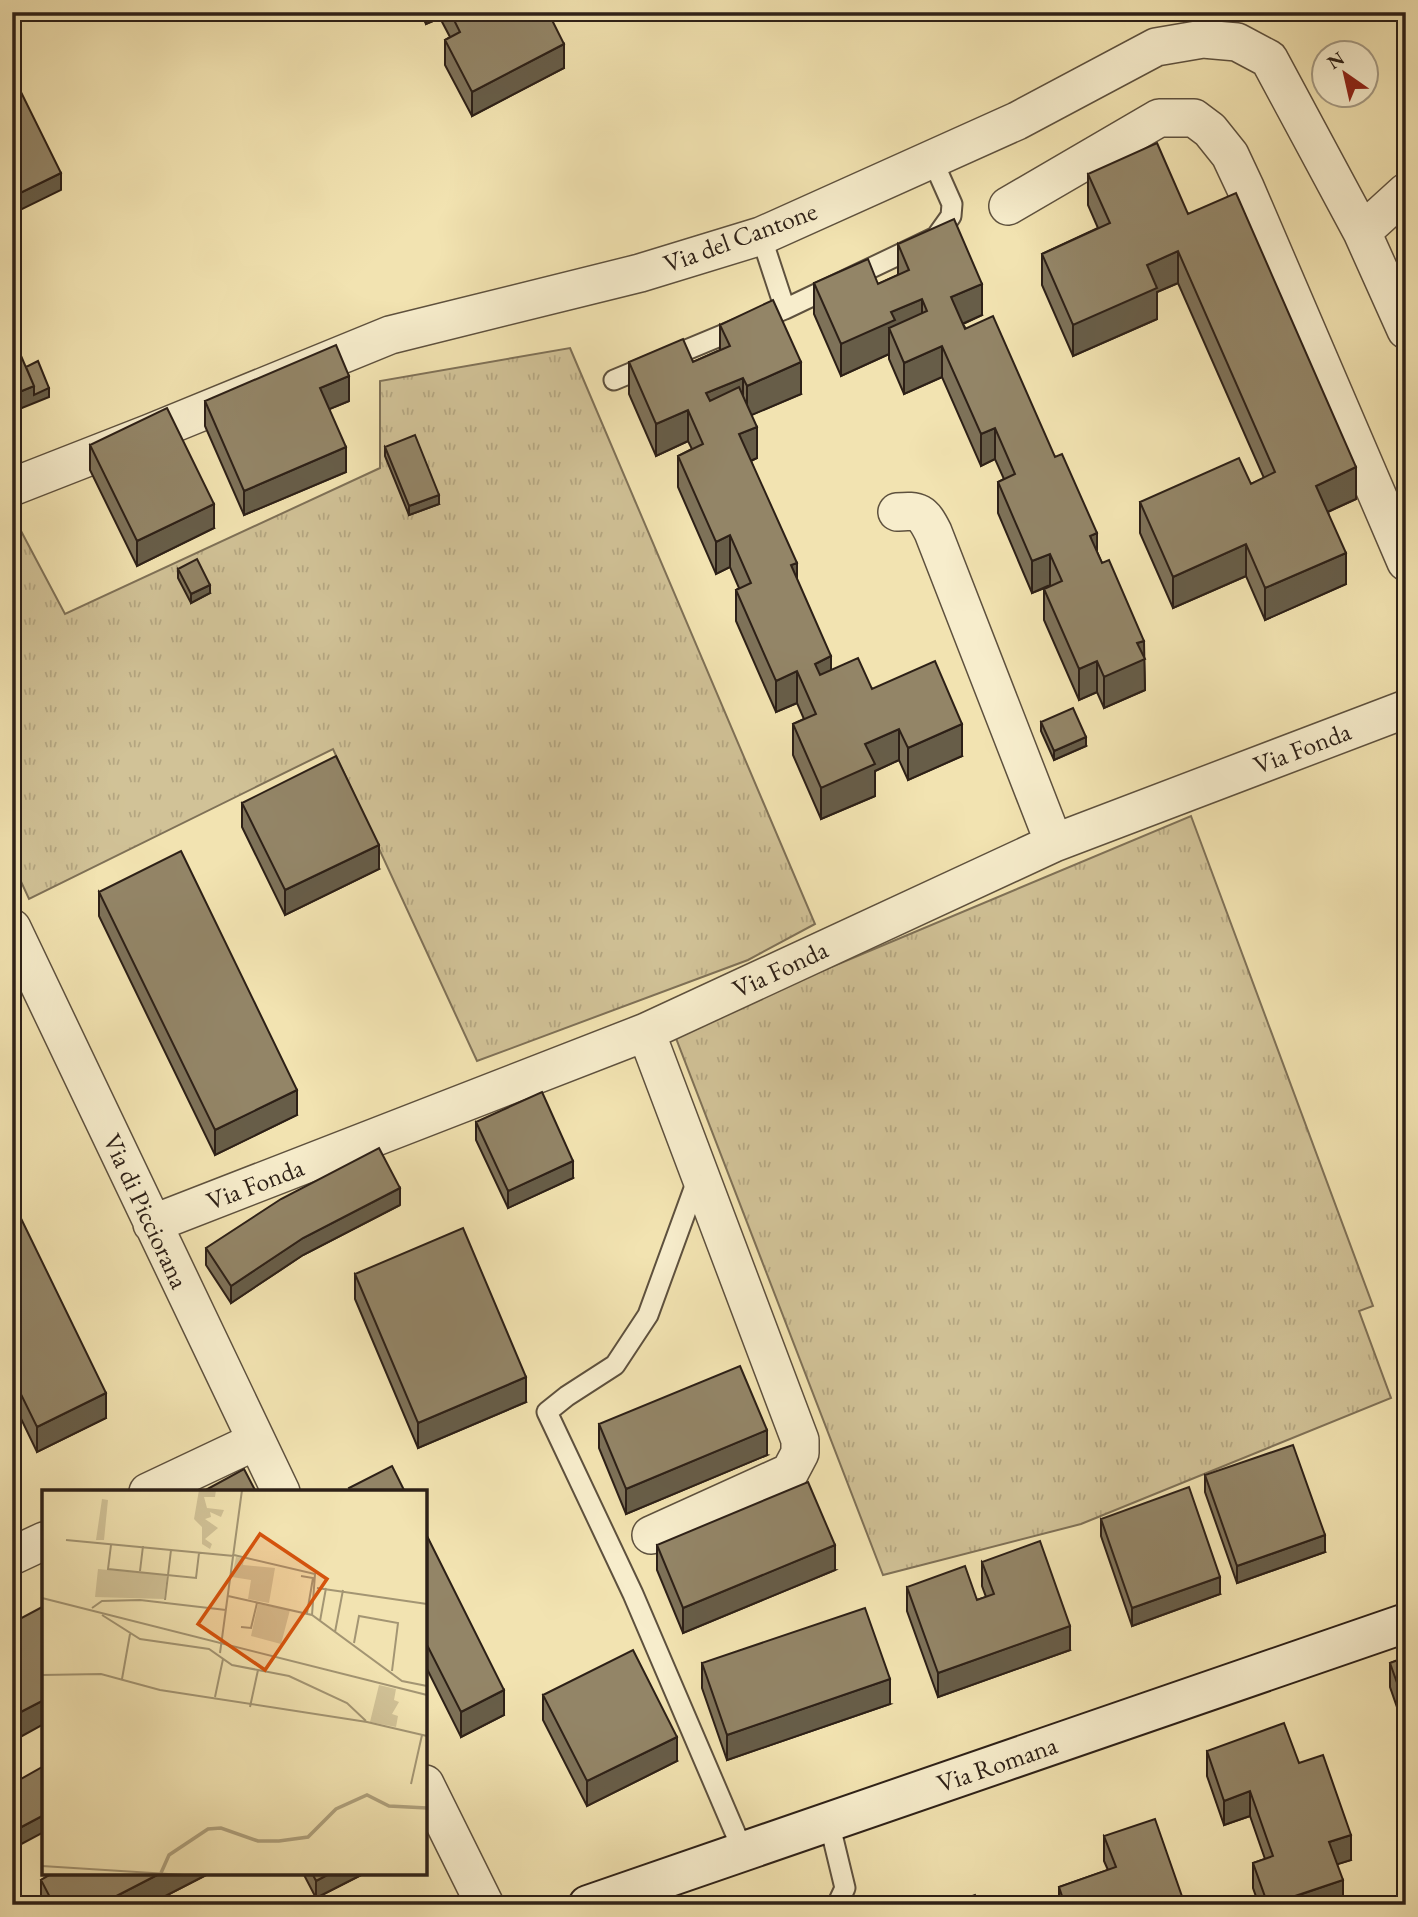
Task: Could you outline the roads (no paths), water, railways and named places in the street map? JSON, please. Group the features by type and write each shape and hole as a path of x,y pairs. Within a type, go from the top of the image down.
{"main road":[{"name":"Via Romana","path":"588,1905 1406,1623"}],"street":[{"name":"Via del Cantone","path":"12,487 390,335 640,273 761,236 1017,121 1156,47 1203,39 1237,42 1269,59 1362,232 1406,330"},
{"path":"1008,206 1159,118 1194,118 1210,130 1230,156 1245,187 1406,562"},
{"path":"1362,232 1406,192"},
{"path":"897,512 914,511 925,516 933,532 1054,843"},
{"name":"Via Fonda","path":"152,1224 646,1031 1054,843 1406,709"},
{"name":"Via di Picciorana","path":"12,928 280,1490"},
{"path":"646,1031 800,1440 800,1453 790,1472 651,1535"},
{"path":"152,1490 256,1441"},
{"path":"12,1556 42,1542"},
{"path":"427,1788 485,1905"}],"lane":[{"path":"614,380 785,309 936,237 951,216 952,204 932,159"},
{"path":"761,236 785,309"},
{"path":"700,1175 648,1315 615,1364 547,1412 633,1594 743,1851"},
{"path":"829,1822 845,1888 836,1905"}]}
